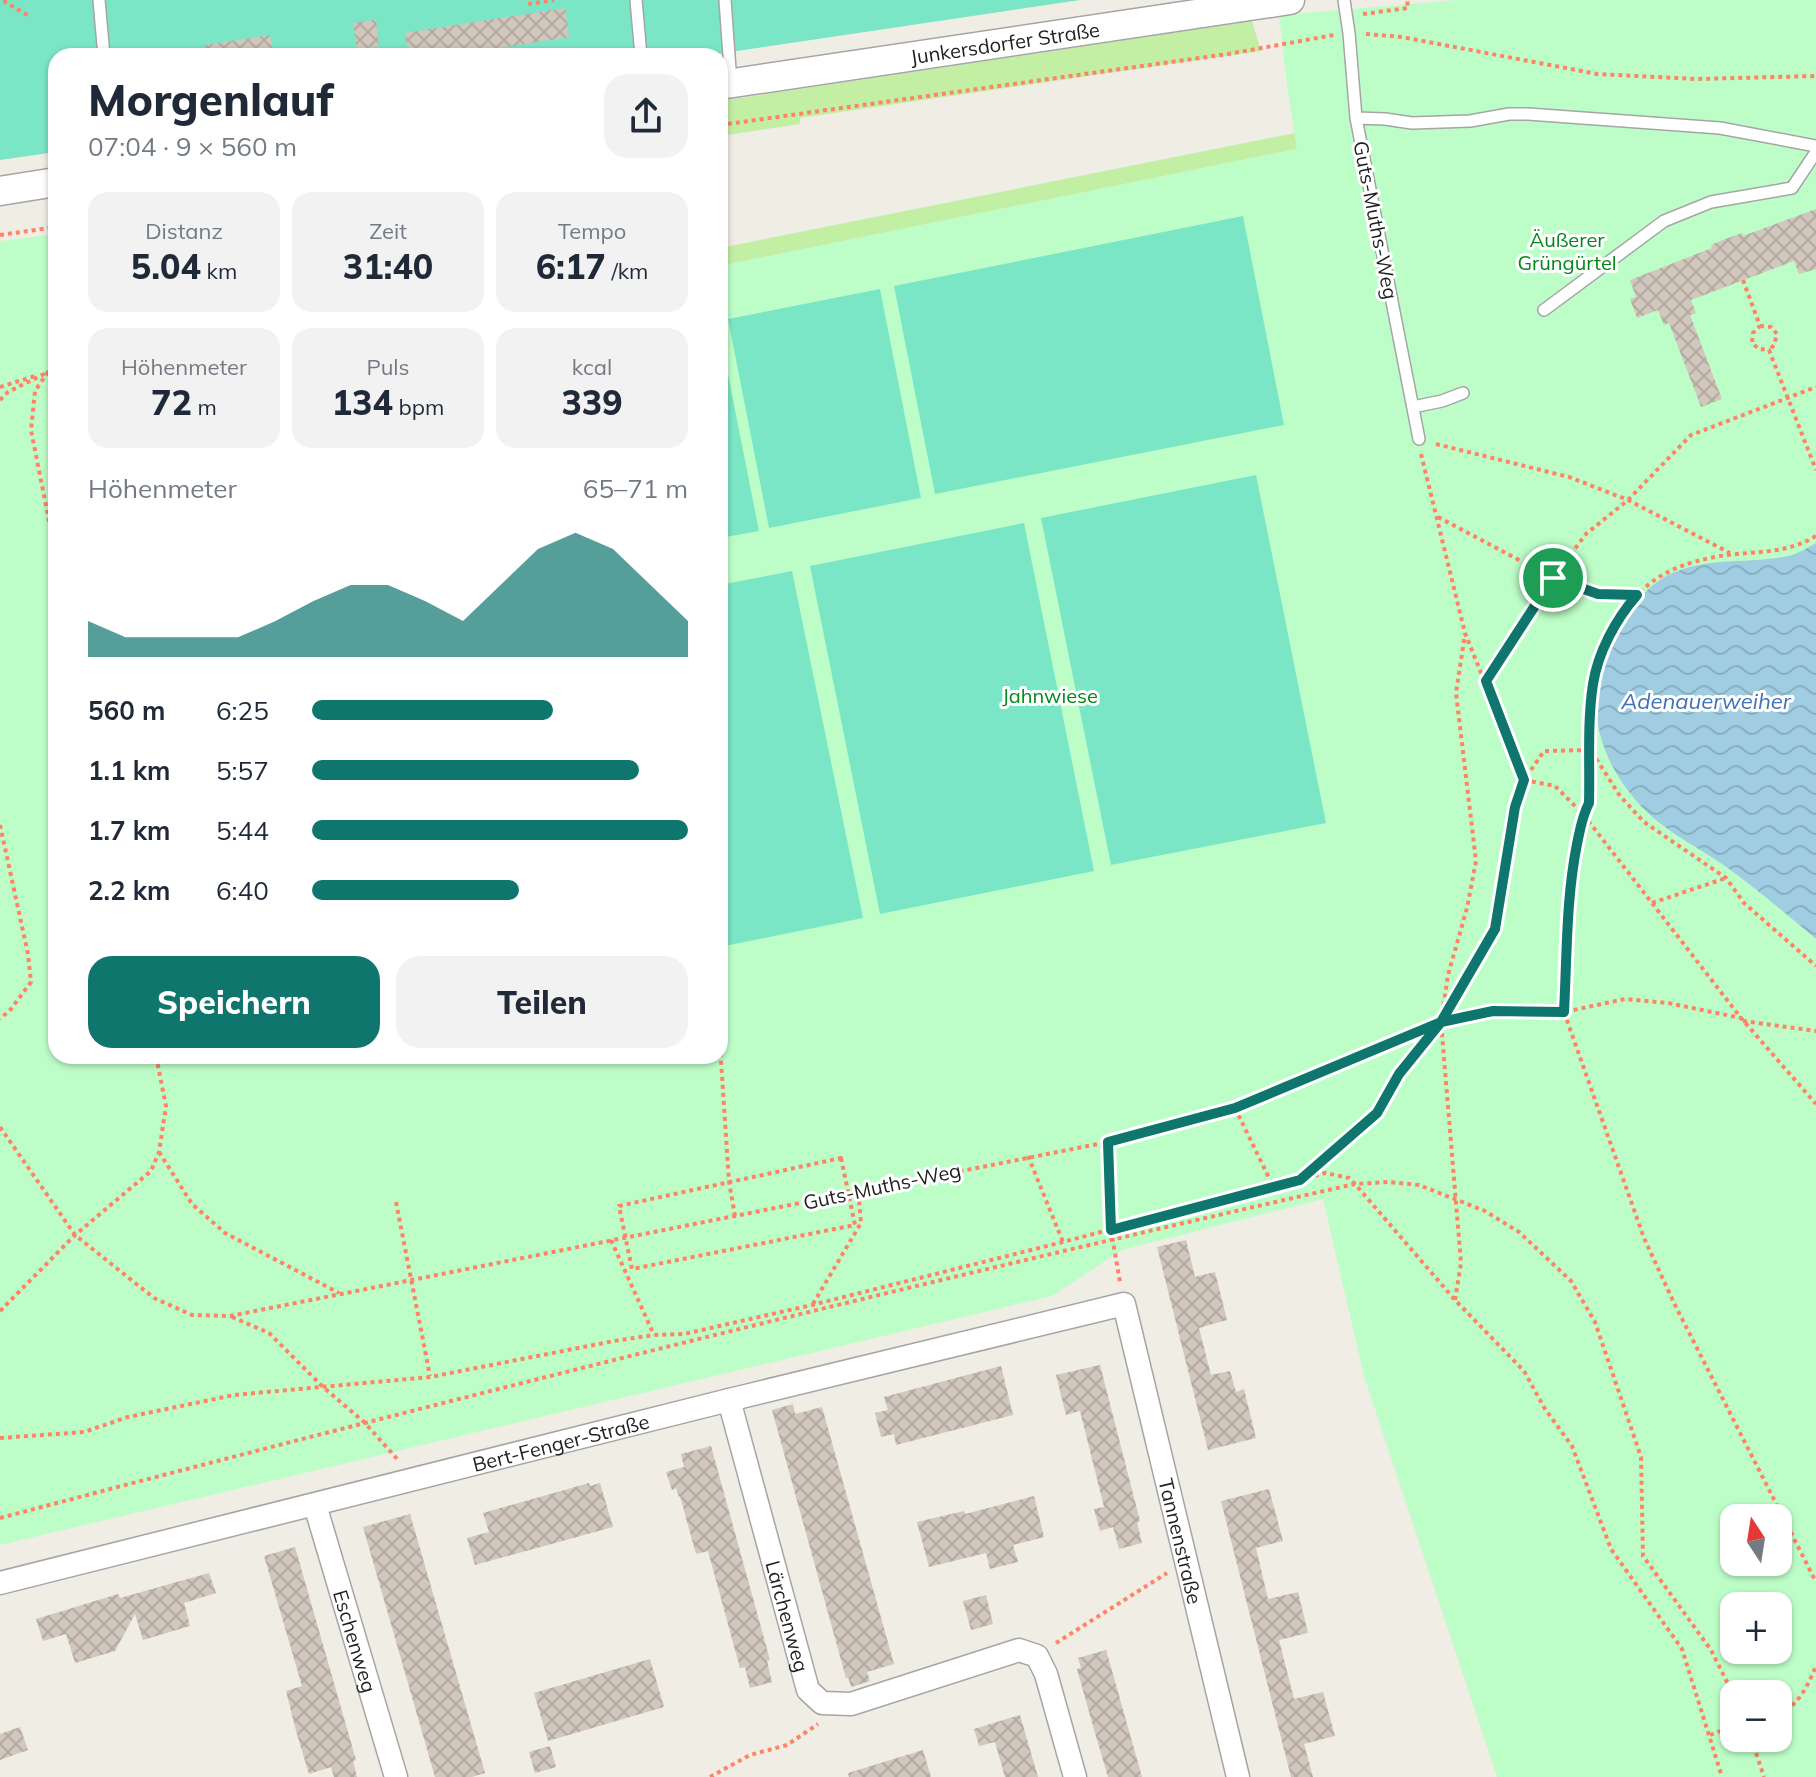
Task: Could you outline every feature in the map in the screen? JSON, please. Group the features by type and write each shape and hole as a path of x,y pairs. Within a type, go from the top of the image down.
{"street":[{"name":"Junkersdorfer Straße","path":"728,84 1273,1"},
{"path":"0,191 48,183"},
{"name":"Bert-Fenger-Straße","path":"0,1583 1124,1304"},
{"name":"Tannenstraße","path":"1124,1304 1238,1777"},
{"name":"Lärchenweg","path":"729,1400 808,1690 822,1703"},
{"name":"Eschenweg","path":"315,1505 396,1777"},
{"path":"822,1703 851,1704 1019,1650 1037,1656 1046,1674 1075,1777"}],"lane":[{"path":"99,0 103,48"},
{"path":"636,0 640,48"},
{"path":"725,0 725,48"},
{"name":"Guts-Muths-Weg","path":"1344,0 1356,118 1419,439"},
{"path":"1356,118 1412,123 1470,121 1528,114 1720,128 1816,149 1792,188 1711,202 1664,221 1544,310"},
{"path":"1413,407 1463,393"}],"path":[{"path":"5,0 31,17"},
{"path":"528,4 554,0"},
{"path":"1346,17 1408,8 1407,0"},
{"path":"728,124 1228,54 1349,33 1402,37 1597,74 1696,79 1816,76"},
{"path":"0,235 48,228"},
{"path":"1743,280 1760,326"},
{"path":"1760,326 1753,333 1752,343 1759,349 1769,350"},
{"path":"1760,326 1771,327 1777,334 1769,350"},
{"path":"1769,350 1816,470"},
{"path":"0,387 48,372"},
{"path":"0,400 8,392 48,372"},
{"path":"48,372 35,391 31,430 48,516"},
{"path":"1486,681 1553,578 1586,534 1628,500 1691,435 1816,387"},
{"path":"1419,439 1569,477 1628,500 1732,554"},
{"path":"1422,458 1465,633 1524,780"},
{"path":"1438,517 1553,578 1598,594 1637,595"},
{"path":"1816,536 1787,549 1713,557 1670,569 1647,585 1615,624 1593,683 1589,803 1583,814 1574,857 1564,1012 1644,1238 1816,1582"},
{"path":"1455,1300 1461,1263 1441,1022 1448,975 1467,908 1476,861 1456,693 1465,633"},
{"path":"1300,1180 1377,1113 1399,1074 1441,1022 1495,929 1515,807 1524,780 1544,751 1590,750"},
{"path":"1590,750 1620,796 1644,822 1726,878 1744,903 1816,966"},
{"path":"1524,780 1555,786 1583,814 1742,1020 1816,1104"},
{"path":"0,825 28,954 31,982 0,1019"},
{"path":"1652,903 1726,878"},
{"name":"Guts-Muths-Weg","path":"0,1127 75,1235 154,1298 192,1315 230,1316 1108,1142 1235,1108 1441,1022 1493,1011 1564,1012 1625,999 1668,1003 1742,1020 1816,1031"},
{"path":"0,1311 75,1235 151,1171 159,1152 166,1106 158,1064"},
{"path":"721,1064 729,1182 735,1216"},
{"path":"1235,1108 1273,1186"},
{"path":"1108,1142 1111,1230 1124,1304"},
{"path":"159,1152 192,1204 225,1233 341,1294"},
{"path":"1028,1156 1063,1242"},
{"path":"841,1158 855,1225 632,1269 619,1206 729,1182 841,1158"},
{"path":"0,1438 84,1432 128,1417 234,1395 430,1377 614,1341 684,1334 1111,1230 1325,1173 1349,1178 1455,1300 1524,1371 1545,1409 1572,1446 1611,1549 1682,1649 1722,1777"},
{"path":"812,1305 861,1223 858,1191"},
{"path":"396,1202 430,1377"},
{"path":"611,1240 654,1335"},
{"path":"230,1316 269,1333 323,1387 364,1422 416,1479"},
{"path":"1037,1656 1186,1561"},
{"path":"1792,1704 1806,1689 1816,1666"},
{"path":"710,1777 750,1755 787,1745 821,1722 822,1703"},
{"path":"1709,1736 1720,1732"},
{"path":"1756,1752 1764,1777"}],"green space":[{"path":"0,0 1080,0 728,52 728,48 48,48 48,153 0,160"},
{"name":"Äußerer Grüngürtel","path":"1457,0 1816,0 1816,1777 1497,1777 1364,1376 1323,1199 1122,1250 1052,1296 0,1545 0,241 48,235 48,1064 728,1064 728,264 1297,149 1279,15"},
{"path":"1252,21 1261,51 800,118 800,124 728,135 728,100"},
{"path":"1295,133 1297,149 728,264 728,246"},
{"path":"1243,216 1284,425 935,494 894,286"},
{"path":"880,289 921,498 769,528 728,319"},
{"path":"728,374 759,531 728,537"},
{"path":"1256,475 1326,823 1111,865 1041,518"},
{"name":"Jahnwiese","path":"1024,523 1094,871 880,914 810,566"},
{"path":"792,571 863,918 728,945 728,583"}],"water":[{"name":"Adenauerweiher","path":"1816,543 1816,939 1737,875 1659,822 1634,798 1609,759 1601,738 1596,695 1600,672 1618,630 1638,601 1663,578 1709,563 1788,556"}],"building":[{"path":"565,8 569,37 500,48 408,48 405,33"},
{"path":"376,20 379,46 357,48 353,23"},
{"path":"270,35 272,48 205,48 205,45"},
{"path":"1816,209 1816,269 1799,274 1794,261 1691,300 1696,313 1690,315 1722,399 1701,407 1669,323 1664,325 1658,310 1637,318 1630,299 1636,297 1630,280 1712,248 1711,245 1720,241 1742,233 1743,236"},
{"path":"1186,1240 1195,1277 1215,1272 1227,1320 1199,1328 1211,1375 1230,1371 1236,1392 1244,1389 1256,1438 1208,1450 1157,1247"},
{"path":"1100,1365 1140,1521 1137,1522 1142,1543 1119,1549 1113,1527 1100,1531 1094,1509 1104,1507 1080,1411 1066,1415 1056,1375"},
{"path":"1001,1366 1013,1415 896,1445 894,1434 881,1437 875,1413 888,1410 884,1397"},
{"path":"793,1404 795,1414 822,1407 894,1664 867,1672 870,1681 851,1687 772,1410"},
{"path":"711,1446 770,1660 767,1661 772,1682 750,1688 745,1667 740,1668 708,1551 696,1554 680,1496 676,1488 672,1490 666,1472 684,1467 681,1454"},
{"path":"589,1483 590,1486 600,1483 613,1527 475,1565 467,1538 489,1532 483,1513"},
{"path":"1269,1489 1283,1541 1256,1548 1268,1599 1298,1592 1308,1633 1279,1640 1294,1699 1323,1692 1335,1736 1304,1744 1313,1777 1291,1777 1221,1501"},
{"path":"1034,1496 1044,1537 1013,1545 1018,1562 990,1569 986,1553 929,1567 917,1522 964,1511 965,1514"},
{"path":"410,1514 485,1773 472,1777 435,1777 363,1527"},
{"path":"295,1547 356,1760 353,1761 357,1777 334,1777 331,1767 309,1774 296,1731 286,1691 302,1686 264,1556"},
{"path":"209,1573 216,1593 184,1603 190,1626 143,1640 135,1614 115,1651 75,1663 66,1634 43,1641 36,1619 118,1594 120,1598"},
{"path":"986,1595 993,1624 971,1630 963,1601"},
{"path":"1106,1650 1142,1777 1108,1777 1093,1726 1077,1669 1081,1668 1078,1658"},
{"path":"650,1659 664,1707 548,1741 534,1693"},
{"path":"1020,1715 1038,1777 1005,1777 995,1742 979,1746 974,1729"},
{"path":"20,1727 28,1750 0,1760 0,1734"},
{"path":"550,1746 556,1767 535,1773 529,1752"},
{"path":"923,1750 931,1777 849,1777 848,1773"}],"route":[{"path":"1553,578 1486,681 1524,780 1508,839 1495,929 1441,1022 1399,1074 1377,1113 1300,1180 1111,1230 1108,1142 1235,1108 1441,1022 1493,1011 1564,1012 1574,857 1583,814 1589,803 1593,683 1615,624 1637,595 1598,594 1553,578"}]}
